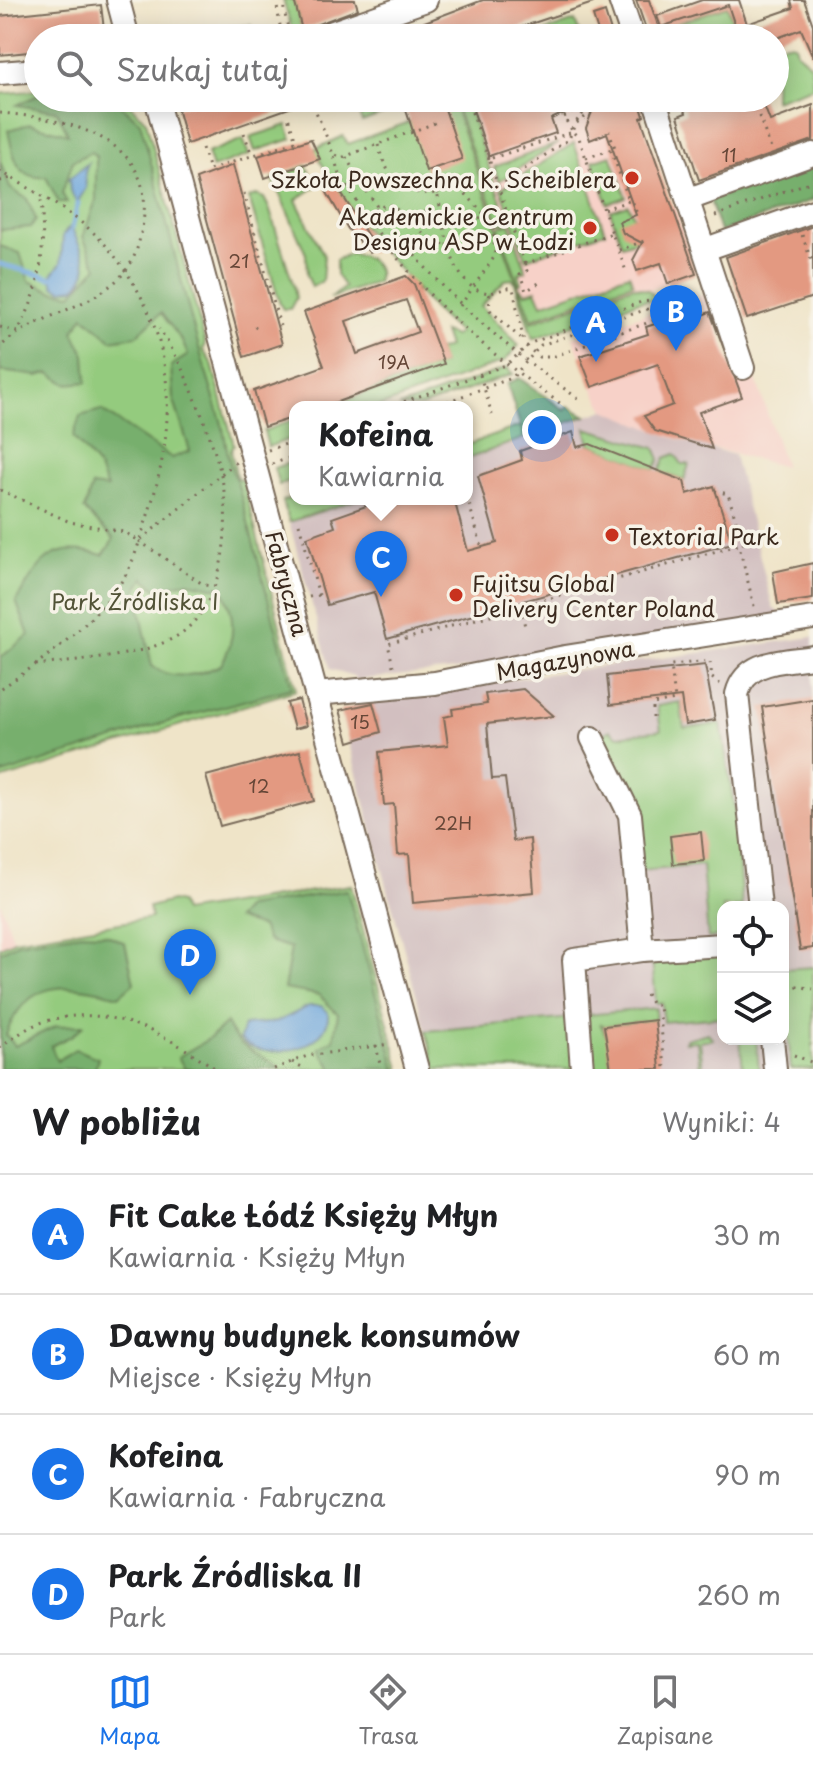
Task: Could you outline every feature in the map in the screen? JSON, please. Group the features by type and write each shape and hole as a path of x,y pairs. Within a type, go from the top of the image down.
{"street":[{"path":"118,0 124,24"},
{"path":"347,24 384,7 426,0"},
{"path":"620,0 628,24"},
{"path":"0,73 24,71"},
{"name":"Fabryczna","path":"160,112 417,1069"},
{"path":"659,112 743,368"},
{"path":"689,199 813,154"},
{"path":"706,249 804,214"},
{"name":"Magazynowa","path":"316,694 435,683 565,657 813,618"},
{"path":"759,901 737,694 744,676 755,667 813,657"},
{"path":"592,738 630,815 642,950"},
{"path":"582,1069 574,960 642,950 717,945"}],"path":[{"path":"276,0 280,24"},
{"path":"282,0 287,24"},
{"path":"316,112 336,155 337,166 365,214 433,299 506,365 564,406"},
{"path":"472,112 525,264 527,271 520,274 526,291 539,283"},
{"path":"571,112 563,116 579,138 626,271"},
{"path":"498,187 569,139 576,118 584,112"},
{"path":"575,124 593,112"},
{"path":"0,113 33,115 85,128 120,148 135,171 145,206 138,247 126,271 77,306 17,332 0,347"},
{"path":"759,116 778,166"},
{"path":"202,148 209,170 296,141 288,117"},
{"path":"336,155 346,157 435,123"},
{"path":"586,158 615,148 609,131"},
{"path":"411,132 418,145"},
{"path":"489,159 573,132"},
{"path":"244,133 252,155"},
{"path":"378,145 392,178 403,188 426,194 460,188 488,218 493,229 495,256 460,306"},
{"path":"611,150 638,217"},
{"path":"346,157 376,207 460,306 516,355 579,399"},
{"path":"0,171 98,236 126,271 158,329 176,351 224,491 224,541 214,586 207,604 196,618 169,639 97,659 36,665"},
{"path":"0,181 11,178"},
{"path":"697,222 813,181"},
{"path":"244,193 280,326"},
{"path":"437,193 461,276 471,287 489,294 511,286 513,289"},
{"path":"17,332 43,265 41,197"},
{"path":"604,209 629,200"},
{"path":"365,214 388,204 409,217 432,210 465,220 488,218"},
{"path":"804,214 813,265"},
{"path":"417,217 420,231 450,246 470,248 493,229 510,222"},
{"path":"525,264 612,233"},
{"path":"619,250 647,240"},
{"path":"513,289 524,284"},
{"path":"513,289 525,345"},
{"path":"489,294 490,310 531,353 552,357 719,290"},
{"path":"449,401 518,374 531,353 541,345 719,290"},
{"path":"405,401 506,365 525,345 641,302 660,300 668,294"},
{"path":"255,326 258,333"},
{"path":"0,327 17,332"},
{"path":"0,689 36,665 85,624 128,573 165,457 166,388 158,329"},
{"path":"479,374 492,414"},
{"path":"264,452 289,443"},
{"path":"268,465 289,458"},
{"path":"139,541 220,472 242,459"},
{"path":"0,490 70,522 124,532 204,585 214,586"},
{"path":"715,491 728,494 743,543 740,550"},
{"path":"469,505 482,548"},
{"path":"299,524 321,594 306,598"},
{"path":"389,650 388,644 738,545 759,626"},
{"path":"520,607 526,630"},
{"path":"653,718 653,704 675,700 671,665 710,661 712,678 720,684"},
{"path":"789,984 813,989"},
{"path":"646,994 652,1005 659,1005 665,1069"},
{"path":"0,1048 35,1025 99,1017 142,1025 167,1036 216,1069"},
{"path":"274,1069 307,1056 409,1039"},
{"path":"376,1045 381,1069"},
{"path":"777,1053 813,1063"},
{"path":"292,1062 306,1069"}],"shaded area":[{"name":"Akademickie Centrum Designu ASP w Łodzi","path":"456,112 643,112 641,118 672,206 675,206 696,274 648,290 633,286 531,322"},
{"path":"706,294 737,382 755,376 785,467 670,437 637,424 605,410 593,389 573,337"},
{"name":"Textorial Park","path":"605,410 670,437 734,455 773,608 784,616 455,670 355,680 354,676 330,669 289,522 340,505 473,505 473,457"},
{"path":"813,637 813,1069 436,1069 340,710 392,696"},
{"path":"0,902 14,940 0,947"}],"green space":[{"path":"283,0 294,0 300,24 290,24"},
{"path":"727,6 734,24 675,24"},
{"path":"789,43 795,44 797,52 811,65 813,87 789,95"},
{"name":"Park Źródliska I","path":"24,91 24,112 137,112 146,121 205,342 203,350 212,364 234,445 231,451 237,478 243,481 296,690 0,780 0,94"},
{"name":"Park Źródliska I","path":"57,112 129,112 140,122 292,688 180,718 0,775 0,658 29,635 16,601 49,557 71,551 103,555 114,539 84,510 92,486 107,488 97,465 73,437 80,416 101,410 172,458 190,451 173,398 171,366 188,355 182,341 161,313 136,336 111,340 84,316 73,332 85,355 87,382 67,384 49,373 38,376 0,371 0,246 20,253 29,281 52,291 72,294 97,267 83,237 96,200 96,156 91,152 73,161 62,193 67,203 59,203 46,177 28,174 17,164 8,130 30,124 68,134","holes":["144,578 156,588 188,582 222,589 230,608 232,636 221,665 204,672 168,674 152,666 136,591"]},
{"path":"358,112 389,112 362,122"},
{"path":"437,112 456,112 531,322 633,286 648,290 658,299 639,301 533,339 515,283 513,279 505,280 481,306 519,345 505,361 395,401 344,401 443,364 438,350 448,347 443,332 454,336 459,333 433,309 359,222 313,150 343,136 348,144"},
{"path":"458,112 470,112 508,221 499,224"},
{"path":"287,125 292,139 255,151 250,137"},
{"path":"243,139 249,155 212,168 207,153"},
{"path":"559,143 499,181 494,167"},
{"path":"574,143 605,232 526,259 501,189"},
{"path":"611,155 626,197 608,204 593,161"},
{"path":"0,161 10,188 27,199 36,219 31,227 0,230"},
{"path":"813,163 813,200 720,232 710,200"},
{"path":"306,166 318,185 296,200 324,256 322,281 312,287 307,275 306,254 273,179"},
{"path":"256,195 264,198 269,208 294,287 296,298 290,309 283,309 280,304 249,198"},
{"path":"628,205 646,237 622,245 610,211"},
{"path":"510,223 526,271 519,273 522,283 519,284 499,227"},
{"path":"349,254 361,256 375,265 377,282 330,298 345,287 336,275 336,260"},
{"path":"629,274 633,283 532,319 520,287 526,293 536,290 542,304"},
{"path":"507,368 513,374 438,401 416,401"},
{"path":"519,378 565,410 568,406 586,416 524,438 507,384"},
{"path":"289,421 289,439 268,447 264,431"},
{"path":"520,426 524,438 473,457 473,443"},
{"path":"586,428 655,448 660,459 655,470 590,444"},
{"path":"675,454 682,464 689,464 684,481 660,472 665,458"},
{"path":"289,463 289,481 279,485 274,468"},
{"path":"289,499 289,505 340,505 289,522 283,501"},
{"path":"680,702 684,728 721,724 735,812 742,901 717,901 717,937 708,938 702,865 642,871 633,796 602,735 610,730 618,736 661,730 657,706"},
{"path":"351,885 400,1069 0,1069 0,947 14,940 151,918 149,907 172,901 180,903 183,912"},
{"path":"347,890 396,1069 333,1069 319,1048 334,1039 338,1014 319,995 284,989 291,948 268,941 261,927 236,919 247,907"},
{"path":"81,933 106,934 125,943 134,983 119,996 67,987 37,994 15,1016 6,1035 15,1046 56,1026 84,1025 73,1035 51,1046 57,1061 75,1049 98,1058 95,1069 0,1069 0,952 17,943"},
{"path":"717,954 717,1018 663,1022 662,1003 656,1003 652,959"},
{"path":"813,967 813,1069 791,1069 789,969"},
{"path":"656,1008 655,1020 604,1026 600,1023 608,1039 611,1069 591,1069 587,1015"},
{"path":"572,1018 577,1069 436,1069 426,1031"},
{"path":"226,1023 244,1046 280,1069 185,1069 178,1057 210,1038"},
{"path":"708,1033 713,1039 700,1041 703,1069 700,1069 697,1041 685,1042 686,1039"},
{"path":"741,1045 757,1045 759,1069 743,1069"}],"water":[{"path":"88,163 86,188 77,203 70,191 69,179"},
{"path":"71,226 84,257 85,273 75,288 62,290 54,286 51,276 61,263 63,235"},
{"path":"309,1006 321,1006 328,1012 326,1025 319,1036 308,1044 294,1049 264,1051 250,1047 240,1039 244,1025 277,1022"}],"building":[{"path":"294,0 355,0 358,9 318,24 300,24"},
{"path":"483,0 593,0 593,3 531,24 419,24"},
{"path":"636,0 649,0 658,24 644,24"},
{"path":"702,0 739,0 747,24 734,24 728,5 670,24 660,24 657,16"},
{"path":"791,0 804,0 813,25 813,57 801,29 789,34 789,24 747,24 793,8"},
{"path":"101,5 103,24 24,24 24,52 0,55 0,16"},
{"path":"605,12 609,24 596,24 593,16"},
{"path":"813,105 813,140 699,180 678,116 686,113 766,112 770,121"},
{"path":"178,112 278,112 187,144"},
{"path":"407,112 446,112 462,159 426,171"},
{"path":"474,112 566,112 551,119 556,133 489,156"},
{"path":"592,112 643,112 641,118 696,274 668,284 661,263 637,271 633,260 642,243 623,233 619,222 636,215 607,133 590,140 586,128"},
{"path":"311,139 320,159 265,178 258,156"},
{"path":"233,165 282,344 244,357 196,179"},
{"path":"336,185 376,249 370,253 348,229 326,191"},
{"path":"813,226 813,297 747,319 726,257"},
{"path":"406,276 414,284 444,364 340,401 289,401 289,419 264,427 254,391 324,366 304,312","holes":["406,300 418,332 357,354 346,321"]},
{"path":"710,312 742,397 699,412 712,449 655,431 644,416 673,405 658,364 592,387 580,356 648,334 646,327 661,322 664,329"},
{"name":"Textorial Park","path":"573,432 577,447 590,444 684,481 687,494 714,486 732,543 387,639 374,592 327,605 307,537 335,527 332,518 369,505 456,505 468,551 497,543 478,476 522,460 520,451"},
{"path":"813,563 813,599 778,604 773,572"},
{"path":"705,665 715,720 685,725 681,697 610,705 607,676"},
{"path":"523,689 554,716 487,724 492,779 505,778 513,841 530,839 534,892 413,903 409,854 398,855 394,804 384,805 379,752 448,745 444,717 453,715 452,709 487,704 485,694"},
{"path":"813,699 813,948 800,950 762,707"},
{"path":"299,700 306,726 294,729 287,703"},
{"path":"373,703 381,732 349,742 340,710"},
{"path":"300,751 314,801 220,826 206,776"},
{"path":"701,832 704,861 673,864 670,836"},
{"path":"655,1020 660,1069 611,1069 604,1026"}],"waterway":[{"path":"72,228 78,203"},
{"path":"0,264 51,278"}],"place":[{"name":"Szkoła Powszechna K. Scheiblera","path":"632,178"},
{"name":"Akademickie Centrum Designu ASP w Łodzi","path":"590,228"},
{"name":"Dawny budynek konsumów","path":"676,351"},
{"name":"Fit Cake Łódź Księży Młyn","path":"596,362"},
{"name":"Textorial Park","path":"612,535"},
{"name":"Fujitsu Global Delivery Center Poland","path":"456,595"},
{"name":"Kofeina","path":"381,597"},
{"name":"Park Źródliska II","path":"190,995"}]}
